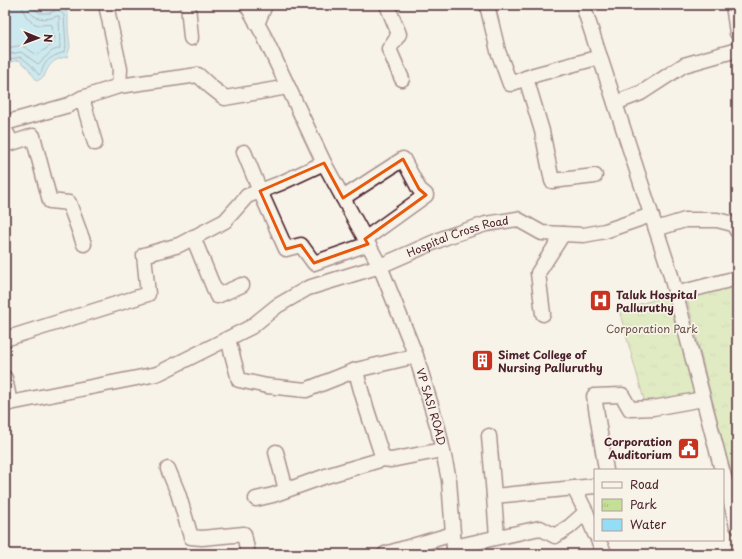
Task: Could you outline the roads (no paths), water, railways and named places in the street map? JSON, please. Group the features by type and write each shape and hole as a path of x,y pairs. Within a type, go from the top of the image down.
{"street":[{"path":"106,5 120,69 119,86"},
{"path":"188,5 191,38"},
{"name":"VP SASI ROAD","path":"247,5 324,163 380,266 416,356 438,428 449,480 455,545"},
{"path":"257,24 265,5"},
{"path":"387,5 399,34 389,50 402,79"},
{"path":"487,5 498,51 510,84 600,57"},
{"path":"583,5 670,272 722,469"},
{"path":"733,5 737,33"},
{"path":"615,104 641,93 684,65 737,50"},
{"path":"5,123 69,105 82,98 119,86 198,75 225,98 288,87"},
{"path":"526,78 542,131 552,181 595,176"},
{"path":"82,98 95,143"},
{"path":"5,130 12,143 33,136 50,201 69,203 84,244"},
{"path":"244,152 286,248 301,246 314,263 366,242 426,195 419,189 403,159 343,198"},
{"path":"5,339 148,294 144,255 179,245 225,221 247,196 281,183 324,163"},
{"name":"Hospital Cross Road","path":"8,403 157,374 252,327 277,306 308,288 380,266 446,237 486,224 517,219 542,233 584,235 653,222 685,220 717,220 736,226"},
{"path":"543,314 538,273 563,234"},
{"path":"193,237 217,296 242,285"},
{"path":"675,294 737,278"},
{"path":"228,339 239,380 267,386 306,390 356,370 416,356"},
{"path":"356,370 360,392 383,459"},
{"path":"5,378 8,403"},
{"path":"606,469 594,396 622,395 630,409 653,408 703,399"},
{"path":"489,436 497,537"},
{"path":"256,499 383,459 391,460 442,450"},
{"path":"276,452 286,490"},
{"path":"168,469 178,493 191,537 202,538 244,534 248,554"},
{"path":"724,476 734,506 737,526"},
{"path":"494,496 594,486"},
{"path":"574,488 594,532"},
{"path":"385,554 455,545 540,528 555,536 569,528 586,512"},
{"path":"598,541 605,554"}],"water":[{"path":"5,5 13,5 18,7 21,5 36,5 41,10 59,5 64,8 68,14 70,47 67,57 58,59 52,63 44,77 37,81 27,67 19,60 5,64"}],"place":[{"name":"Taluk Hospital Palluruthy","path":"601,301"},
{"name":"Simet College of Nursing Palluruthy","path":"483,361"},
{"name":"Corporation Auditorium","path":"688,448"}],"park label":[{"name":"Corporation Park","path":"652,329"}]}
